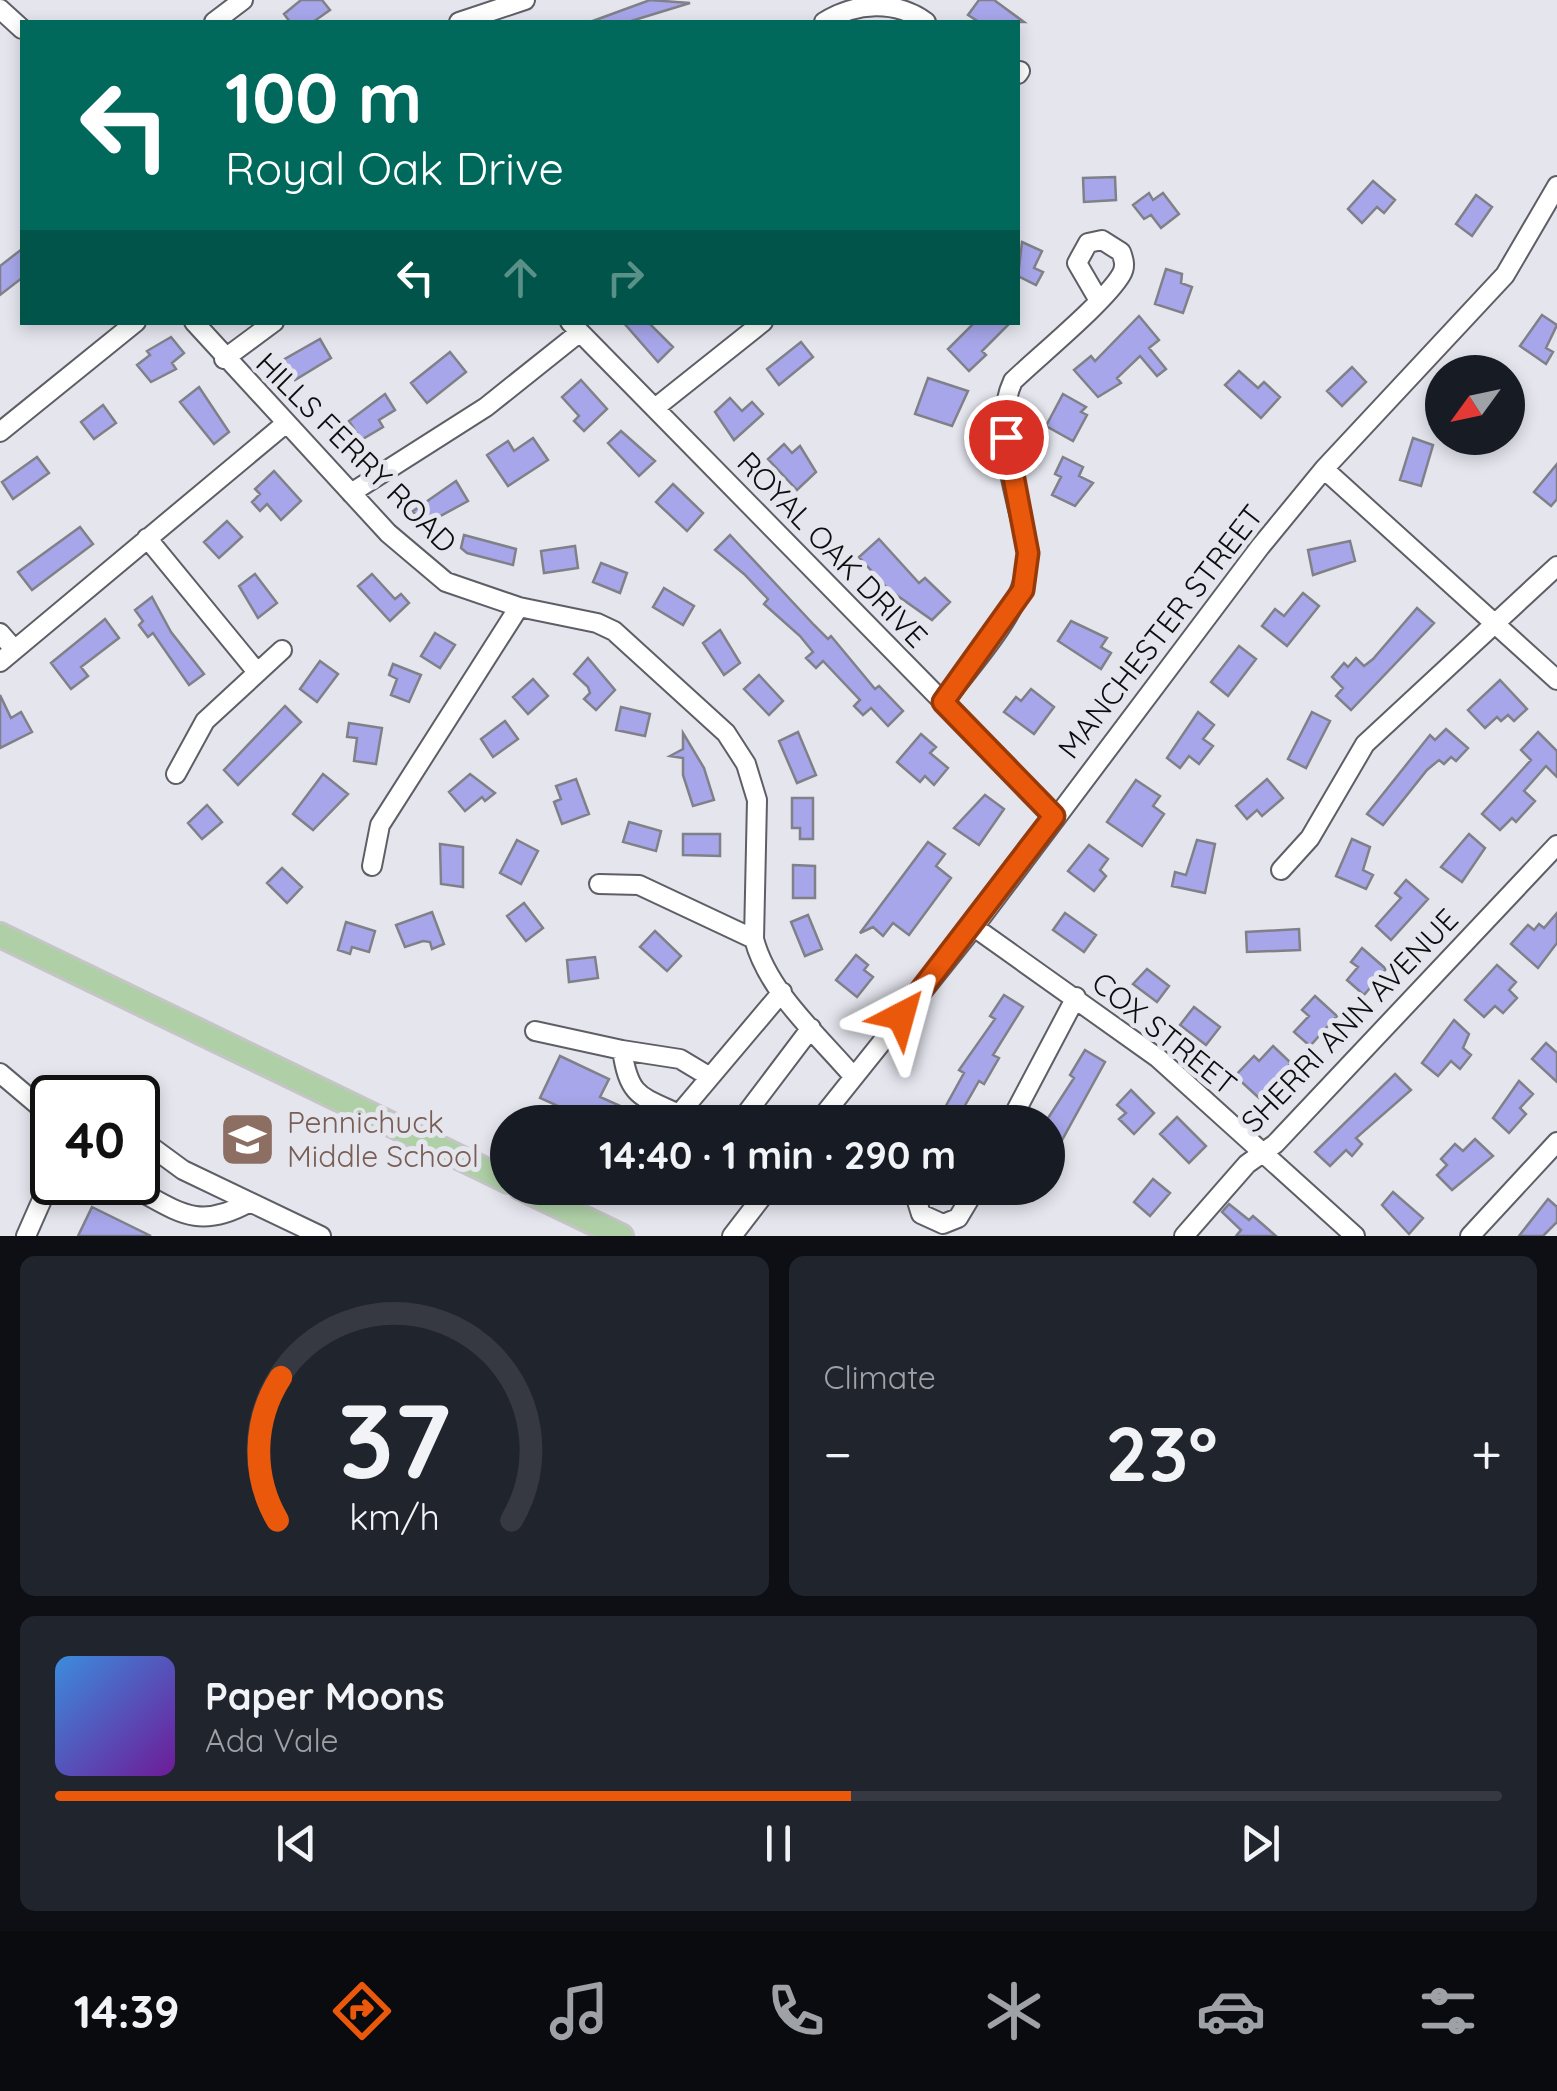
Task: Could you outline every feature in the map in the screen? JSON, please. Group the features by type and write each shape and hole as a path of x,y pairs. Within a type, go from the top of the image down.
{"main road":[{"path":"0,935 490,1172"},
{"path":"556,1205 621,1236"}],"street":[{"path":"217,20 242,0"},
{"path":"465,20 525,0"},
{"path":"828,20 847,11 883,4 902,7 923,20"},
{"path":"0,8 20,27"},
{"name":"MANCHESTER STREET","path":"831,1105 974,927 1054,816 1324,469 1505,275 1557,186"},
{"path":"943,702 1014,605 1028,570 1006,437 1005,398 1013,381 1098,299"},
{"path":"0,432 132,325"},
{"name":"HILLS FERRY ROAD","path":"196,325 224,359 416,559 446,582 519,606 561,613 614,632 644,654 737,748 757,800 754,939 759,956 782,992 852,1076"},
{"path":"224,359 270,325"},
{"path":"655,408 759,325"},
{"path":"350,493 486,407 575,327"},
{"name":"ROYAL OAK DRIVE","path":"575,327 1054,816"},
{"path":"0,633 7,656 285,424"},
{"path":"1324,469 1557,680"},
{"path":"147,538 257,672"},
{"path":"1281,870 1310,838 1365,744 1557,566"},
{"path":"372,866 380,825 519,606"},
{"path":"176,774 205,722 282,650"},
{"name":"SHERRI ANN AVENUE","path":"1184,1236 1557,845"},
{"path":"598,884 639,886 754,939"},
{"name":"COX STREET","path":"974,927 1158,1058 1355,1236"},
{"path":"688,1105 782,992"},
{"path":"1019,1105 1076,997"},
{"path":"753,1105 812,1028"},
{"path":"535,1031 680,1059 710,1077"},
{"path":"622,1050 628,1084 656,1105"},
{"path":"0,1072 30,1098"},
{"path":"1470,1236 1557,1142"},
{"path":"160,1153 183,1170 321,1236"},
{"path":"160,1200 200,1218 223,1216 248,1203"},
{"path":"26,1236 40,1205"},
{"path":"732,1236 756,1205"},
{"path":"919,1205 922,1214 943,1224 958,1218 966,1205"}],"building":[{"path":"301,0 322,0 330,10 316,20 288,20 284,14"},
{"path":"650,0 690,3 635,20 595,20"},
{"path":"979,0 994,0 1024,22 976,20 968,15"},
{"path":"1115,177 1116,200 1084,202 1083,178"},
{"path":"1373,181 1395,200 1384,213 1377,207 1362,223 1348,209"},
{"path":"1149,193 1153,200 1163,193 1179,214 1161,228 1151,215 1144,219 1133,205"},
{"path":"1476,195 1492,207 1472,236 1456,224"},
{"path":"1022,242 1042,251 1034,268 1043,272 1036,285 1020,277"},
{"path":"20,251 20,280 0,295 0,266"},
{"path":"1166,269 1182,274 1181,283 1192,287 1183,313 1155,304"},
{"path":"1542,315 1557,325 1546,348 1553,352 1546,364 1520,346"},
{"path":"1139,316 1159,340 1149,348 1166,369 1157,376 1140,356 1117,378 1121,383 1098,397 1074,370 1091,356 1095,361"},
{"path":"626,325 651,325 673,347 658,362"},
{"path":"972,325 1008,325 982,351 986,355 969,371 948,349"},
{"path":"171,337 184,353 172,363 176,369 151,382 137,365 150,355 147,351"},
{"path":"320,339 331,358 295,380 283,360"},
{"path":"801,342 813,357 779,385 767,369"},
{"path":"450,352 466,372 427,403 411,383"},
{"path":"1352,367 1366,382 1342,406 1327,391"},
{"path":"1239,371 1258,388 1264,382 1280,397 1261,418 1225,385"},
{"path":"928,378 968,391 952,426 915,414"},
{"path":"581,380 607,409 584,431 574,421 579,416 562,397"},
{"path":"199,387 229,432 214,444 180,402"},
{"path":"385,394 395,410 379,420 383,427 361,440 349,421"},
{"path":"1063,394 1086,407 1081,412 1087,415 1073,441 1046,426"},
{"path":"730,398 742,411 752,402 763,414 734,440 715,412"},
{"path":"103,405 116,423 94,439 81,422"},
{"path":"621,431 655,461 639,476 608,443"},
{"path":"533,438 548,460 508,486 487,455 508,441 514,451"},
{"path":"1413,438 1425,442 1425,455 1430,455 1421,486 1400,480"},
{"path":"784,444 792,453 800,446 816,472 797,490 768,459"},
{"path":"37,457 49,473 13,499 2,482"},
{"path":"1063,457 1083,467 1079,476 1093,483 1075,506 1052,495 1061,477 1055,474"},
{"path":"1557,464 1557,499 1551,506 1534,492"},
{"path":"274,471 301,501 281,520 267,504 260,511 252,502 260,494 255,489"},
{"path":"456,481 468,501 422,526 413,511"},
{"path":"673,484 703,513 687,531 656,502"},
{"path":"227,521 242,537 219,558 204,542"},
{"path":"80,527 93,544 32,590 18,572"},
{"path":"464,535 516,549 513,565 467,553 461,548"},
{"path":"730,535 828,639 831,636 875,689 879,686 903,711 888,726 871,708 863,715 854,706 860,700 823,661 816,668 806,658 813,652 800,636 764,604 768,599 744,574 715,550"},
{"path":"879,539 919,583 925,578 950,602 932,620 888,589 859,557"},
{"path":"1350,541 1355,561 1313,575 1308,550"},
{"path":"575,546 578,568 544,573 541,551"},
{"path":"601,563 627,573 620,593 593,582"},
{"path":"255,574 277,603 258,618 239,586"},
{"path":"372,574 395,599 401,594 409,603 390,621 358,586"},
{"path":"664,588 694,606 683,625 653,607"},
{"path":"1303,593 1319,606 1287,646 1262,626 1275,609 1284,616"},
{"path":"152,597 171,632 204,674 189,685 153,633 148,637 139,625 143,621 135,610"},
{"path":"1417,608 1434,623 1351,710 1336,696 1343,688 1332,677 1344,663 1348,667 1356,658 1364,666 1373,659"},
{"path":"105,619 119,638 81,667 88,676 71,689 51,663"},
{"path":"1071,621 1107,638 1101,647 1111,653 1101,669 1058,641"},
{"path":"720,630 740,663 724,675 703,643"},
{"path":"435,633 455,645 440,668 421,656"},
{"path":"1239,646 1256,659 1228,696 1211,682"},
{"path":"588,658 615,690 596,710 584,699 590,693 588,687 574,674"},
{"path":"320,661 338,674 317,702 300,689"},
{"path":"393,664 421,675 409,702 391,695 397,679 389,675"},
{"path":"759,675 783,701 769,715 744,689"},
{"path":"533,679 548,696 528,714 513,697"},
{"path":"1500,680 1527,709 1514,721 1508,715 1501,721 1497,717 1485,728 1468,710"},
{"path":"1031,689 1054,707 1034,734 1004,712 1016,697 1021,701"},
{"path":"0,695 11,718 21,712 32,732 0,748"},
{"path":"285,706 301,722 238,785 224,770"},
{"path":"621,707 650,714 645,736 616,730"},
{"path":"1198,712 1214,725 1203,739 1213,746 1199,764 1189,756 1180,768 1167,758"},
{"path":"1312,712 1330,721 1306,768 1288,759"},
{"path":"505,721 518,739 493,757 481,739"},
{"path":"349,723 382,728 376,764 354,761 357,738 347,737"},
{"path":"1446,729 1468,748 1456,761 1451,757 1444,764 1439,760 1427,770 1383,825 1367,814 1430,735 1435,740"},
{"path":"798,732 816,775 797,783 779,741"},
{"path":"1538,732 1557,751 1557,777 1546,766 1524,791 1535,801 1516,822 1512,818 1500,830 1482,814 1531,760 1521,750"},
{"path":"683,733 704,768 714,800 693,806 683,775 683,758 670,756 683,749"},
{"path":"921,734 936,747 930,753 948,768 934,785 925,776 920,782 897,762"},
{"path":"323,774 348,794 313,830 293,814"},
{"path":"470,774 495,793 485,801 482,797 465,811 449,792"},
{"path":"576,779 589,814 562,824 554,802 561,799 556,786"},
{"path":"1267,779 1283,798 1262,816 1257,810 1247,819 1236,806"},
{"path":"1136,780 1160,796 1153,806 1164,814 1142,846 1107,822"},
{"path":"985,795 1004,809 979,845 954,828"},
{"path":"792,798 813,798 813,839 800,839 800,828 792,828"},
{"path":"207,805 222,822 202,839 188,823"},
{"path":"629,822 661,831 656,851 623,842"},
{"path":"683,834 720,834 720,856 683,855"},
{"path":"1469,834 1485,848 1462,882 1441,867"},
{"path":"1352,839 1370,847 1363,870 1373,875 1366,889 1336,876"},
{"path":"517,840 538,851 521,884 500,873"},
{"path":"1197,840 1215,844 1205,893 1172,886 1175,872 1186,875"},
{"path":"928,842 945,854 936,866 951,878 909,935 893,923 883,936 873,927 860,933"},
{"path":"440,844 463,847 463,887 441,884"},
{"path":"1089,845 1108,859 1100,870 1106,876 1094,891 1068,871"},
{"path":"793,865 815,866 815,898 793,898"},
{"path":"282,868 302,887 287,903 267,883"},
{"path":"1406,880 1428,899 1391,940 1376,926 1401,898 1395,893"},
{"path":"524,903 543,928 526,941 507,916"},
{"path":"432,912 444,944 432,949 430,942 423,941 405,947 396,925"},
{"path":"1065,913 1096,935 1084,952 1053,930"},
{"path":"1557,913 1557,943 1538,968 1511,944 1528,925 1534,930 1539,924 1544,928"},
{"path":"808,915 822,949 805,956 791,922"},
{"path":"346,922 375,931 369,952 352,947 350,954 338,950"},
{"path":"1299,929 1300,950 1247,952 1246,932"},
{"path":"655,931 681,956 667,971 640,947"},
{"path":"1362,948 1386,969 1364,995 1347,980 1358,967 1351,962"},
{"path":"856,955 868,965 864,970 873,977 857,997 836,980"},
{"path":"595,957 598,978 569,982 567,960"},
{"path":"1497,965 1516,982 1509,990 1517,998 1503,1013 1495,1006 1484,1017 1465,1000"},
{"path":"1147,969 1169,986 1157,1002 1133,984"},
{"path":"1004,995 1023,1007 993,1055 999,1058 984,1084 979,1081 965,1105 946,1105 964,1073 959,1070 995,1019 990,1016"},
{"path":"1315,996 1337,1016 1310,1046 1294,1032 1309,1016 1302,1010"},
{"path":"1194,1007 1220,1027 1206,1045 1180,1025"},
{"path":"1454,1020 1469,1034 1463,1048 1471,1055 1460,1069 1451,1061 1438,1076 1422,1063"},
{"path":"1546,1043 1557,1053 1557,1082 1532,1059"},
{"path":"1273,1046 1291,1063 1259,1098 1235,1076 1254,1056 1259,1061"},
{"path":"1085,1050 1105,1062 1065,1135 1065,1105 1056,1105 1074,1078 1070,1075"},
{"path":"560,1056 609,1079 600,1097 618,1105 555,1105 540,1098"},
{"path":"1395,1074 1411,1090 1356,1138 1362,1144 1352,1156 1346,1150 1330,1166 1315,1152"},
{"path":"1519,1081 1533,1094 1520,1108 1526,1114 1509,1133 1493,1118"},
{"path":"1131,1090 1154,1113 1134,1134 1119,1119 1126,1113 1117,1105"},
{"path":"1177,1117 1206,1146 1189,1163 1160,1134"},
{"path":"1475,1139 1493,1156 1452,1190 1437,1175 1447,1165 1441,1159 1455,1144 1463,1151"},
{"path":"1153,1179 1170,1193 1150,1216 1134,1202"},
{"path":"1393,1192 1423,1218 1409,1234 1382,1205"},
{"path":"1548,1199 1557,1207 1557,1222 1543,1236 1519,1236"},
{"path":"1229,1204 1249,1220 1253,1216 1276,1236 1236,1236 1241,1230 1222,1212"},
{"path":"92,1207 151,1236 78,1236"}],"place":[{"name":"Pennichuck Middle School","path":"248,1140"}],"route":[{"path":"901,1016 974,927 1054,816 943,702 1014,605 1028,570 1006,437"}]}
